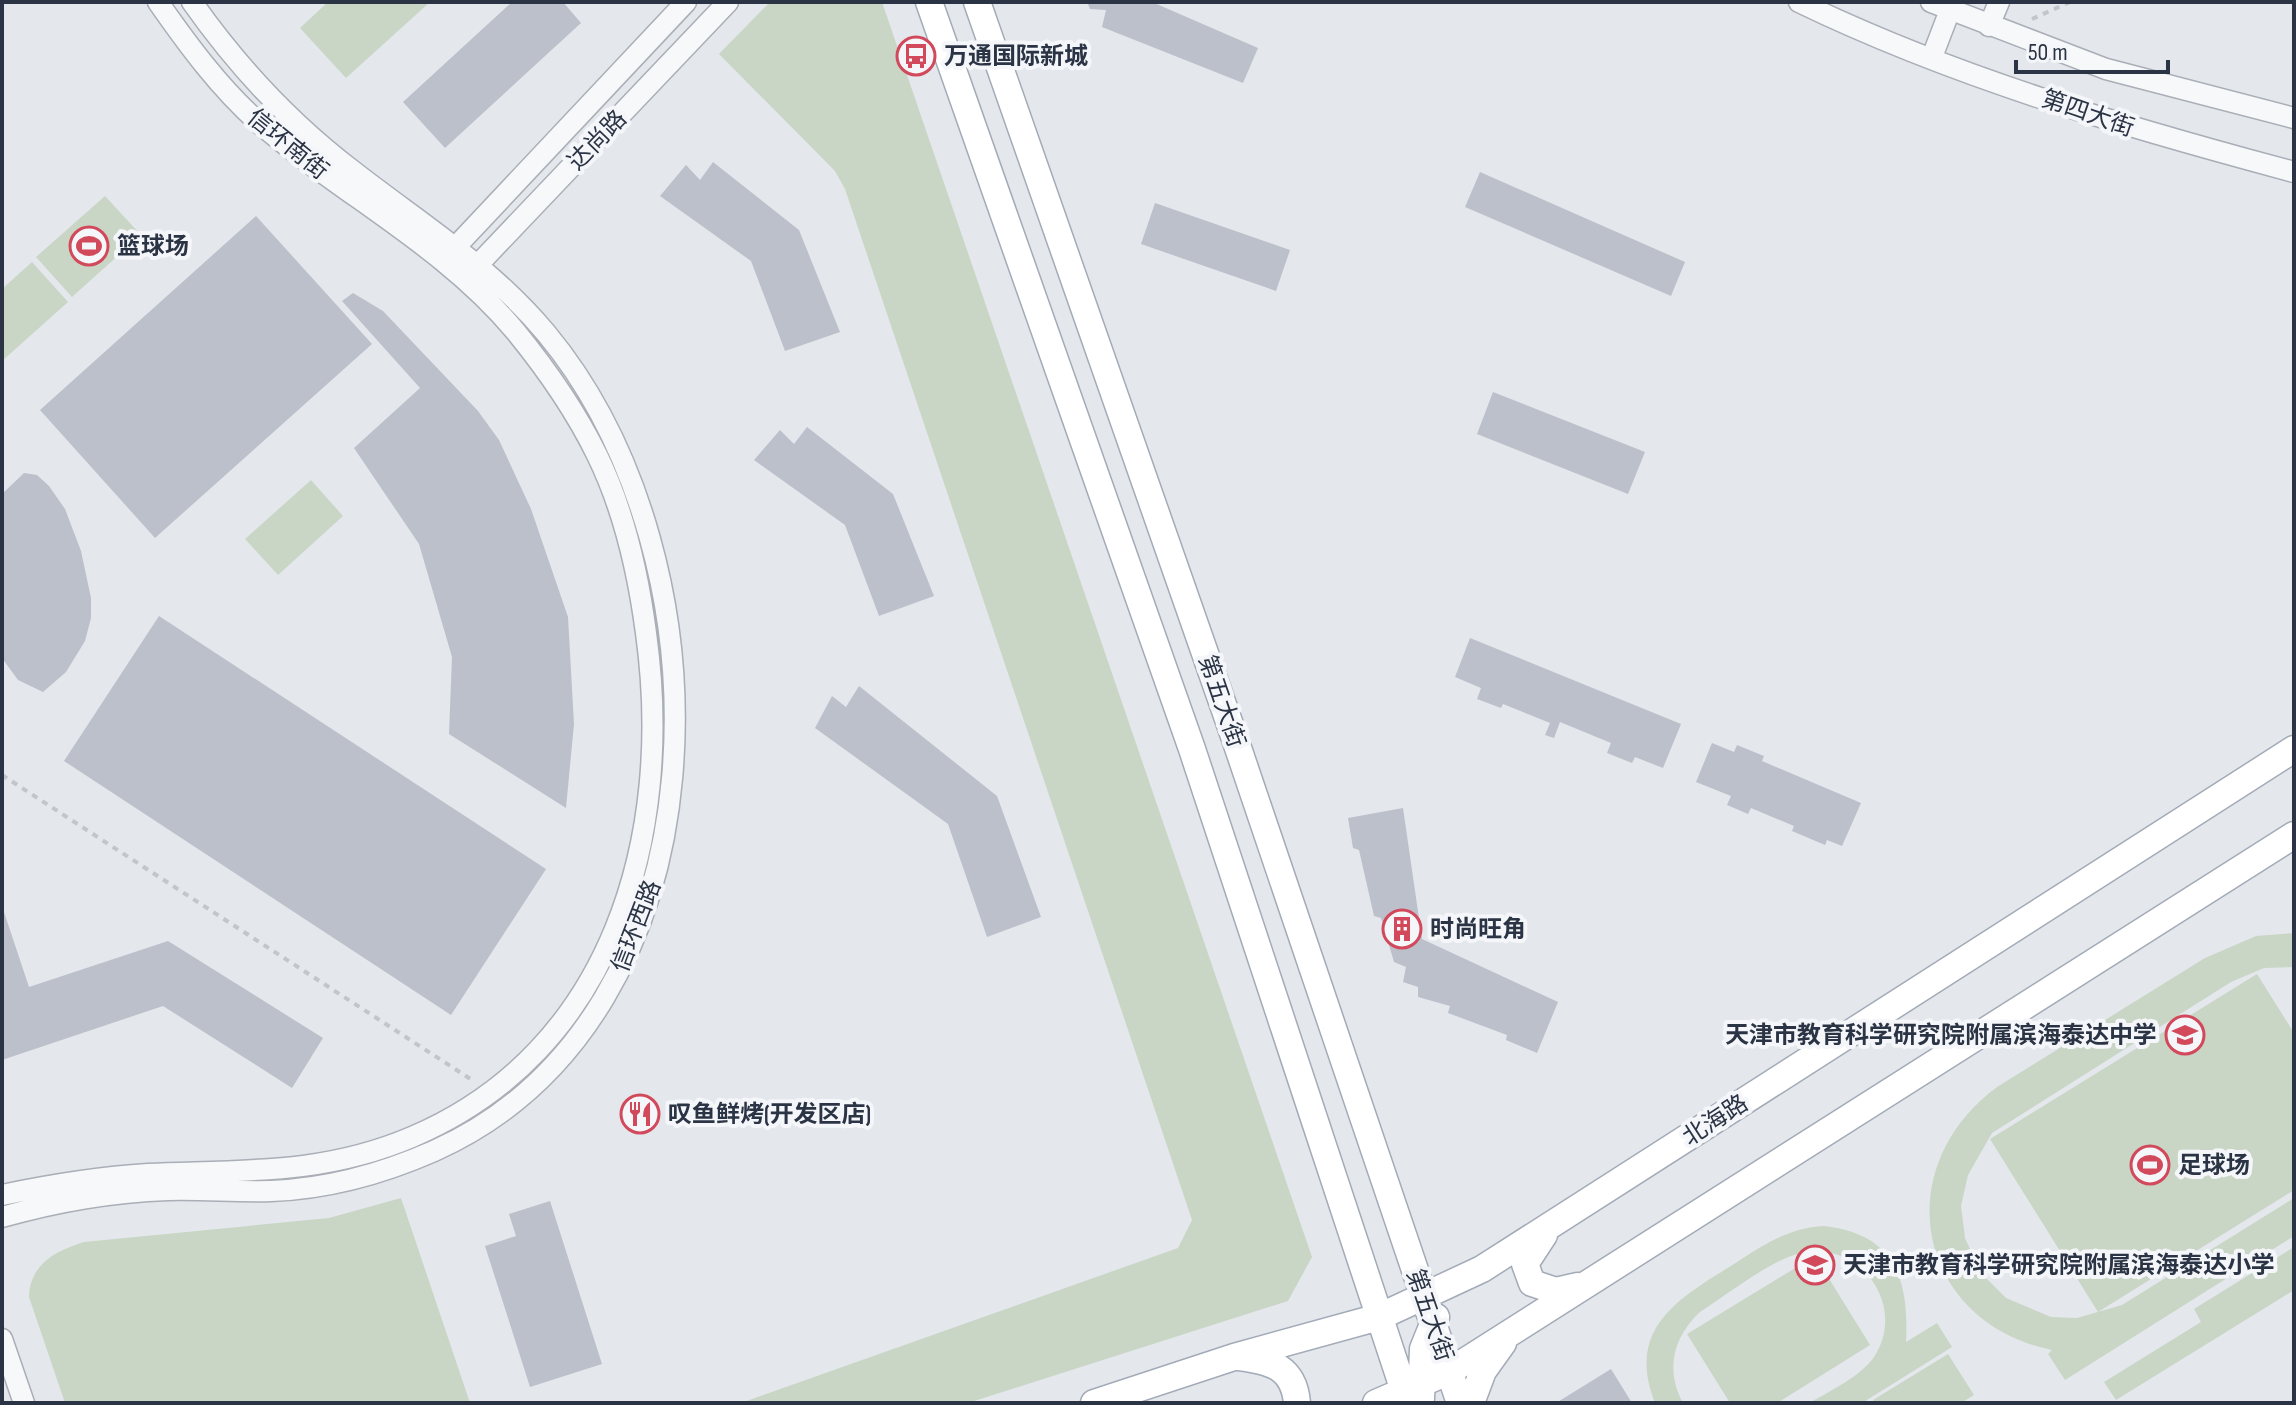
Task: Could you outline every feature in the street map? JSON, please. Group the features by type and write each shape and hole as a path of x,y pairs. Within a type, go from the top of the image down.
{"main road":[{"name":"第五大街","path":"929,2 1192,749 1352,1237 1389,1313 1389,1346 1423,1386 1460,1403"},
{"name":"第五大街","path":"977,2 1234,736 1398,1219 1431,1324 1423,1386"},
{"name":"北海路","path":"1431,1324 1448,1298 1482,1269 2294,749"},
{"path":"1376,1403 1423,1386 1517,1328 2294,835"},
{"path":"1398,1219 1413,1247 1436,1269 1454,1274 1482,1269"},
{"path":"1558,1221 1536,1245 1525,1264 1532,1283 1556,1291 1594,1279"},
{"path":"1094,1403 1234,1357 1389,1313 1431,1324 1472,1342 1517,1328"},
{"path":"1471,1403 1483,1371 1517,1328"},
{"path":"1298,1339 1340,1336 1389,1346"},
{"path":"1234,1357 1264,1360 1286,1370 1296,1388 1297,1403"},
{"path":"1423,1386 1449,1403"}],"street":[{"name":"信环南街","path":"158,2 203,63 258,122 450,253"},
{"name":"信环南街","path":"192,2 241,67 300,126 450,253"},
{"name":"达尚路","path":"450,253 686,2"},
{"name":"达尚路","path":"472,271 728,2"},
{"name":"第四大街","path":"1799,2 1932,57 2131,129 2294,172"},
{"name":"第四大街","path":"1931,2 2106,69 2294,118"},
{"path":"1996,29 1999,2"},
{"path":"1932,57 1950,10"},
{"name":"信环西路","path":"2,1217 51,1205 142,1193 271,1191 315,1186 360,1177 435,1150 505,1108 545,1071 596,1010 621,968 657,873 675,764 671,668 661,593 643,521 618,454 588,396 549,337 450,253"},
{"name":"信环西路","path":"2,1195 102,1178 313,1167 361,1156 418,1135 466,1110 516,1071 569,1013 598,969 620,921 639,860 648,810 653,720 648,644 637,576 621,518 598,456 560,389 472,271"},
{"path":"2,1339 24,1403"}],"path":[{"path":"1996,29 2070,2"},
{"path":"2,775 491,1092"}],"green space":[{"path":"328,2 430,2 346,78 300,28"},
{"path":"770,2 882,2 1312,1257 1288,1301 968,1403 741,1403 1178,1248 1192,1220 845,189 835,171 719,54"},
{"name":"篮球场","path":"105,196 141,235 72,297 36,257"},
{"name":"篮球场","path":"32,262 68,302 2,361 2,289"},
{"path":"311,480 343,516 278,575 245,539"},
{"path":"2294,933 2294,967 2264,968 2231,982 1992,1133 1968,1175 1961,1206 1965,1238 1981,1273 2006,1298 2051,1317 2077,1318 2122,1305 2294,1198 2294,1236 2065,1380 2048,1354 2052,1350 2006,1334 1971,1308 1946,1276 1932,1238 1930,1198 1940,1158 1962,1120 1997,1087 2205,958 2256,936"},
{"name":"足球场","path":"2257,974 2294,1033 2294,1190 2098,1312 1990,1139"},
{"path":"401,1198 470,1403 65,1403 29,1297 30,1286 39,1267 54,1255 84,1242 329,1218"},
{"path":"1824,1226 1867,1239 1893,1263 1904,1298 1906,1342 1937,1323 1952,1347 1862,1403 1810,1403 1845,1383 1868,1364 1883,1338 1885,1318 1882,1299 1861,1268 1845,1258 1826,1252 1806,1252 1766,1268 1700,1312 1683,1332 1675,1354 1674,1378 1683,1403 1655,1403 1648,1377 1647,1354 1663,1318 1677,1303 1766,1244 1799,1230"},
{"path":"2294,1247 2294,1290 2116,1400 2104,1382 2201,1322 2194,1309"},
{"path":"1815,1256 1870,1345 1777,1403 1730,1403 1687,1334"},
{"path":"1948,1354 1974,1395 1961,1403 1875,1403 1873,1400"}],"building":[{"path":"512,2 563,2 581,23 445,148 403,102"},
{"path":"1087,2 1152,2 1258,48 1243,83 1102,27 1106,10 1090,9"},
{"path":"713,162 799,230 840,332 785,351 751,261 660,196 686,165 700,180"},
{"path":"1480,172 1685,262 1671,296 1465,207"},
{"path":"1155,203 1290,250 1276,291 1141,244"},
{"path":"256,216 372,344 155,538 40,410"},
{"path":"353,293 383,311 478,411 499,440 531,509 568,617 574,724 566,808 449,734 452,657 419,544 354,448 420,388 342,301"},
{"path":"1493,392 1645,452 1628,494 1477,434"},
{"path":"807,427 893,494 934,596 879,616 845,525 754,460 780,430 794,444"},
{"path":"24,473 37,475 65,509 81,551 91,598 91,618 85,641 66,672 43,692 18,680 2,658 2,494"},
{"path":"159,616 546,869 451,1015 64,761"},
{"path":"1470,638 1681,724 1663,768 1635,757 1632,763 1607,753 1611,743 1560,722 1554,738 1545,735 1550,723 1503,704 1501,708 1477,699 1481,688 1455,677"},
{"path":"859,686 997,796 1041,917 987,937 948,824 815,728 832,696 846,707"},
{"path":"1712,743 1734,752 1737,745 1764,756 1762,761 1861,803 1842,846 1827,840 1825,845 1792,831 1794,826 1751,808 1748,814 1727,805 1731,796 1696,782"},
{"name":"时尚旺角","path":"1403,808 1422,939 1558,1002 1537,1053 1506,1040 1507,1035 1448,1013 1450,1006 1418,997 1418,987 1403,982 1406,967 1394,962 1381,918 1374,916 1359,850 1353,848 1348,818"},
{"path":"2,906 29,987 168,941 323,1038 292,1088 163,1006 2,1060"},
{"path":"550,1201 602,1364 530,1387 485,1246 516,1236 509,1214"},
{"path":"1611,1369 1632,1403 1556,1403"}],"place":[{"name":"万通国际新城","path":"916,56"},
{"name":"篮球场","path":"89,246"},
{"name":"时尚旺角","path":"1402,929"},
{"name":"天津市教育科学研究院附属滨海泰达中学","path":"2185,1035"},
{"name":"叹鱼鲜烤(开发区店)","path":"640,1114"},
{"name":"足球场","path":"2150,1165"},
{"name":"天津市教育科学研究院附属滨海泰达小学","path":"1815,1265"}]}
